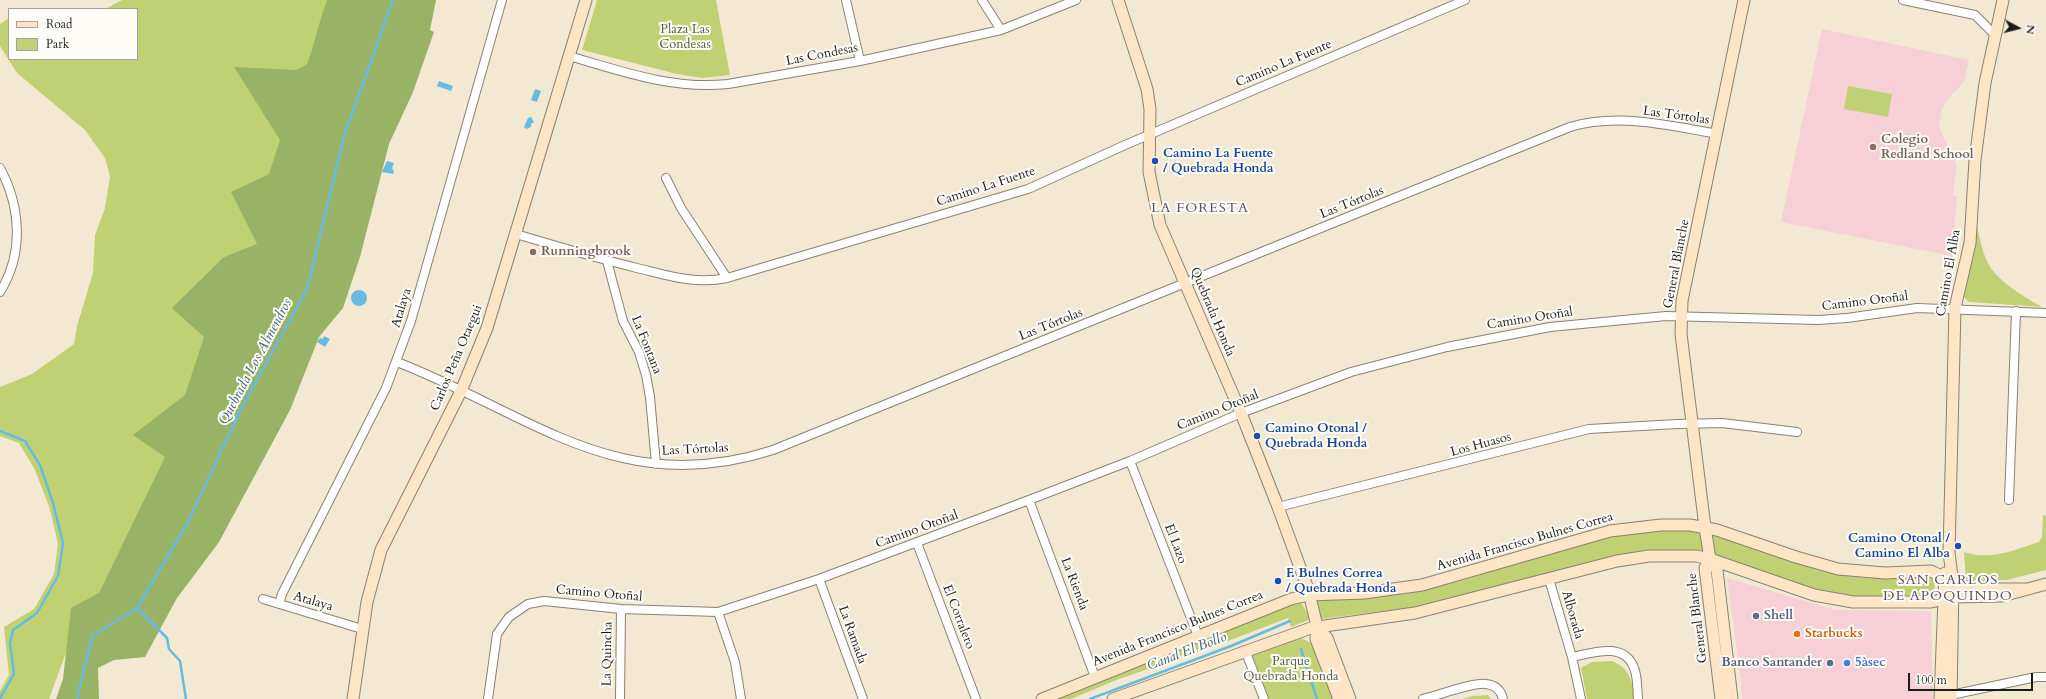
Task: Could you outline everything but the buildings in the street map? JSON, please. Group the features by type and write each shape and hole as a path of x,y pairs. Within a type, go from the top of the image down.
{"street":[{"name":"Atalaya","path":"280,604 282,594 398,362 414,314 502,0"},
{"name":"Carlos Peña Otaegui","path":"353,699 362,628 372,578 381,550 461,391 487,328 586,0"},
{"path":"846,0 860,61"},
{"path":"982,0 1001,30"},
{"name":"Las Condesas","path":"569,56 662,81 688,86 708,86 734,83 860,61 1001,30 1076,0"},
{"name":"Quebrada Honda","path":"1118,0 1145,81 1150,109 1148,136 1149,172 1155,208 1160,225 1184,284 1241,413 1278,507 1309,595 1317,626"},
{"name":"Camino La Fuente","path":"516,234 607,261 690,280 712,281 727,278 1028,189 1465,0"},
{"name":"General Blanche","path":"1732,699 1716,570 1710,559 1705,527 1681,334 1681,315 1744,0"},
{"path":"1903,0 1975,15 1995,35"},
{"name":"Camino El Alba","path":"1951,693 1948,581 1955,308 1970,243 1979,129 1987,72 2003,0"},
{"name":"Las Tórtolas","path":"398,362 427,373 461,391 564,439 603,454 656,464 688,466 719,463 773,450 1579,124 1598,120 1623,120 1717,134"},
{"path":"0,168 13,200 17,235 11,268 0,292"},
{"path":"666,178 681,208 727,278"},
{"name":"La Fontana","path":"607,261 623,321 639,352 646,375 650,397 656,464"},
{"name":"Camino Otoñal","path":"488,699 497,634 504,622 514,612 528,604 544,601 621,609 718,612 819,579 917,543 1130,461 1241,413 1351,372 1460,344 1550,327 1627,318 1681,315 1818,320 1863,316 1909,308 1955,308 2046,314"},
{"path":"2009,500 2016,311"},
{"name":"Los Huasos","path":"1278,507 1486,456 1568,433 1589,429 1692,423 1722,423 1797,432"},
{"name":"El Lazo","path":"1130,461 1198,636"},
{"name":"La Rienda","path":"1029,500 1096,677"},
{"name":"Avenida Francisco Bulnes Correa","path":"1042,699 1291,599 1309,595 1370,592 1422,584 1458,576 1553,546 1628,528 1668,524 1705,527 1838,569 1885,573 1931,571 1948,581 1961,586 1991,589 2026,588"},
{"name":"El Corralero","path":"917,543 976,699"},
{"name":"Avenida Francisco Bulnes Correa","path":"1119,698 1245,650 1317,626 1370,621 1416,613 1633,558 1666,555 1710,559 1782,586 1835,600 1868,602 2002,596 2026,588 2046,584"},
{"name":"General Blanche","path":"1710,559 1705,568 1721,699"},
{"name":"La Ramada","path":"819,579 863,699"},
{"name":"Alborada","path":"1549,579 1572,657 1581,699"},
{"name":"Atalaya","path":"263,599 362,628"},
{"name":"Camino El Alba","path":"1940,699 1940,664 1948,599"},
{"name":"La Quincha","path":"620,699 621,609"},
{"path":"718,612 735,662 741,699"},
{"path":"1317,626 1316,639 1339,699"},
{"path":"1317,626 1327,638 1350,699"},
{"path":"1713,627 1719,636 1723,656 1728,662"},
{"path":"1245,650 1264,699"},
{"name":"Alborada","path":"1572,657 1607,650 1621,653 1629,660 1634,668 1638,699"},
{"path":"1940,664 1946,671 1951,693 2036,677 2046,677"},
{"path":"1719,674 1725,681 1727,699"},
{"path":"1423,699 1440,697 1483,683 1496,687 1503,699"}],"shaded area":[{"name":"Colegio Redland School","path":"1822,29 1969,60 1964,82 1948,99 1942,109 1939,127 1957,166 1953,195 1957,197 1952,256 1781,222"},
{"path":"1727,578 1836,610 1931,611 1933,699 1742,699 1740,673"}],"green space":[{"path":"122,0 380,0 129,577 78,620 49,699 0,699 0,691 9,675 4,627 34,609 54,574 58,544 50,509 35,470 19,443 0,436 0,387 32,374 74,344 77,326 93,273 95,235 105,208 110,177 105,158 85,130 17,73 9,60 138,60 138,8 107,8"},
{"path":"327,0 436,0 430,30 434,32 413,92 389,144 360,257 343,308 319,337 290,410 219,542 177,598 145,657 114,660 98,668 99,699 56,699 63,679 71,608 99,593 165,457 133,435 185,395 204,337 172,308 224,257 257,244 231,192 269,174 280,140 234,67 296,70 307,64"},
{"name":"Plaza Las Condesas","path":"597,0 716,0 730,75 702,78 677,74 582,50"},
{"path":"8,19 8,59 0,46 0,24"},
{"path":"1848,86 1892,94 1888,117 1844,109"},
{"path":"1974,213 1983,251 1994,272 2010,287 2042,307 1969,302 1963,296"},
{"path":"2043,515 2046,516 2046,570 2007,580 1966,581 1964,552 1993,555 2039,542 2042,537"},
{"path":"1671,527 1738,541 1805,565 1840,575 1874,578 1931,576 1934,579 1935,592 1930,596 1906,599 1845,597 1817,592 1692,551 1636,552 1439,604 1321,619 1316,598 1406,591 1460,581 1556,550 1630,531"},
{"path":"1300,601 1311,619 1291,627 1288,618 1215,646 1119,679 1071,699 1045,699"},
{"name":"Parque Quebrada Honda","path":"1299,637 1311,643 1333,699 1269,699 1251,655"},
{"path":"1612,661 1623,667 1626,671 1633,686 1635,699 1587,699 1581,668 1592,662"},
{"path":"1488,695 1491,699 1462,699 1473,696"}],"water":[{"path":"439,81 453,86 451,91 437,86"},
{"path":"535,89 541,91 537,102 531,100"},
{"path":"531,117 534,122 531,124 531,127 526,129 524,127 528,118"},
{"path":"387,161 394,163 392,168 394,172 393,174 382,172"},
{"path":"356,290 362,290 367,295 365,304 362,306 356,306 351,301 351,295"},
{"path":"324,336 330,339 325,347 317,342 320,338 323,339"}],"waterway":[{"name":"Quebrada Los Almendros","path":"77,699 92,636 137,608 187,524 241,409 307,289 345,133 393,0"},
{"name":"Canal El Bollo","path":"0,431 25,441 40,465 53,503 63,543 58,576 37,613 13,630 10,643 14,674 0,698"},
{"path":"137,608 167,638 169,649 180,661 186,699"},
{"name":"Canal El Bollo","path":"1090,699 1231,646 1290,621"},
{"path":"1301,649 1317,699"}],"place":[{"name":"Colegio Redland School","path":"1873,147"},
{"name":"Camino La Fuente / Quebrada Honda","path":"1155,161"},
{"name":"Runningbrook","path":"533,252"},
{"name":"Camino Otonal / Quebrada Honda","path":"1257,436"},
{"name":"Camino Otonal / Camino El Alba","path":"1958,546"},
{"name":"F. Bulnes Correa / Quebrada Honda","path":"1278,581"},
{"name":"Shell","path":"1756,616"},
{"name":"Starbucks","path":"1797,634"},
{"name":"Banco Santander","path":"1830,663"},
{"name":"5àsec","path":"1847,663"}],"district":[{"name":"LA FORESTA","path":"1200,209"},
{"name":"SAN CARLOS DE APOQUINDO","path":"1948,590"}]}
